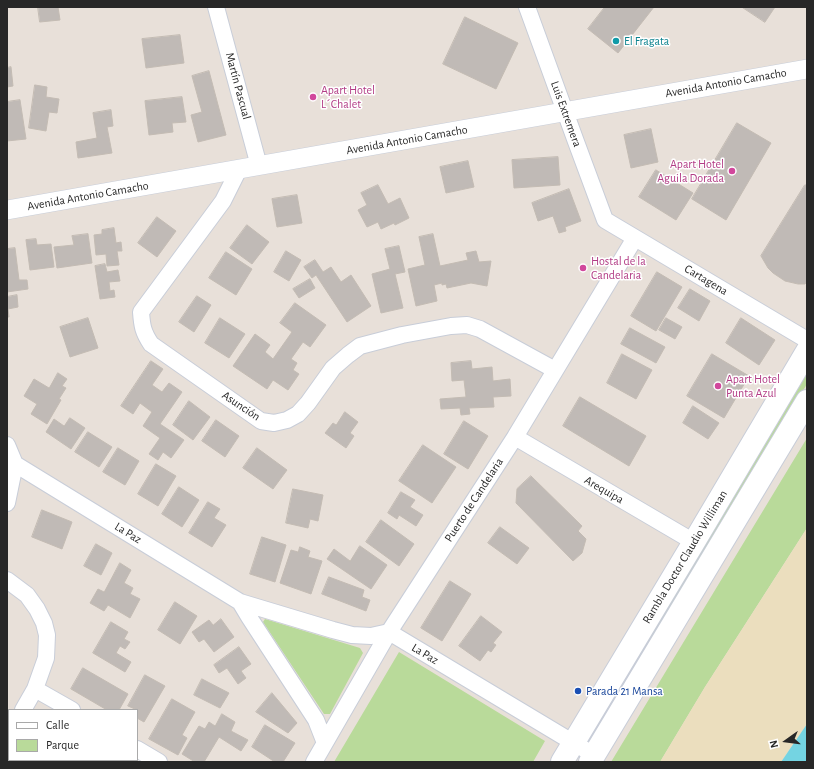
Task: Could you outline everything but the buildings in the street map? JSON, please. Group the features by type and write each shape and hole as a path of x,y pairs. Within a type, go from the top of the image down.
{"main road":[{"name":"Rambla Doctor Claudio Williman","path":"562,762 807,351"},
{"name":"Rambla Doctor Claudio Williman","path":"592,759 807,401"}],"street":[{"name":"Martín Pascual","path":"216,7 259,166"},
{"name":"Luis Extremera","path":"527,7 605,220"},
{"name":"Avenida Antonio Camacho","path":"7,210 807,69"},
{"name":"Asunción","path":"240,169 223,201 141,312 142,326 145,335 151,344 261,421 274,423 287,420 298,414 308,403 333,368 360,346 402,335 451,326 467,325 480,328 555,370"},
{"name":"Cartagena","path":"605,220 807,340"},
{"name":"Puerto de Candelaria","path":"314,762 389,632 515,437 635,238"},
{"name":"Arequipa","path":"515,437 694,542"},
{"path":"7,445 15,464 7,503"},
{"name":"La Paz","path":"15,464 240,602 352,635 370,636 389,632 573,743 592,759"},
{"path":"7,580 27,595 38,609 47,635 46,658 35,688 24,709"},
{"name":"La Paz","path":"240,602 316,720 325,743"},
{"path":"35,688 70,709"},
{"path":"138,750 159,762"}],"green space":[{"path":"807,364 807,384 599,732 588,740"},
{"path":"807,438 807,528 705,687 660,762 611,762"},
{"path":"265,619 360,648 363,653 330,714 324,714 263,622"},
{"path":"399,652 545,741 533,762 334,762"}],"sand":[{"path":"807,528 807,724 781,762 660,762 705,687"}],"water":[{"path":"807,724 807,762 781,762"}],"place":[{"name":"El Fragata","path":"616,41"},
{"name":"Apart Hotel L´Chalet","path":"313,97"},
{"name":"Apart Hotel Aguila Dorada","path":"732,171"},
{"name":"Hostal de la Candelaria","path":"583,268"},
{"name":"Apart Hotel Punta Azul","path":"718,386"},
{"name":"Parada 21 Mansa","path":"578,691"}]}
